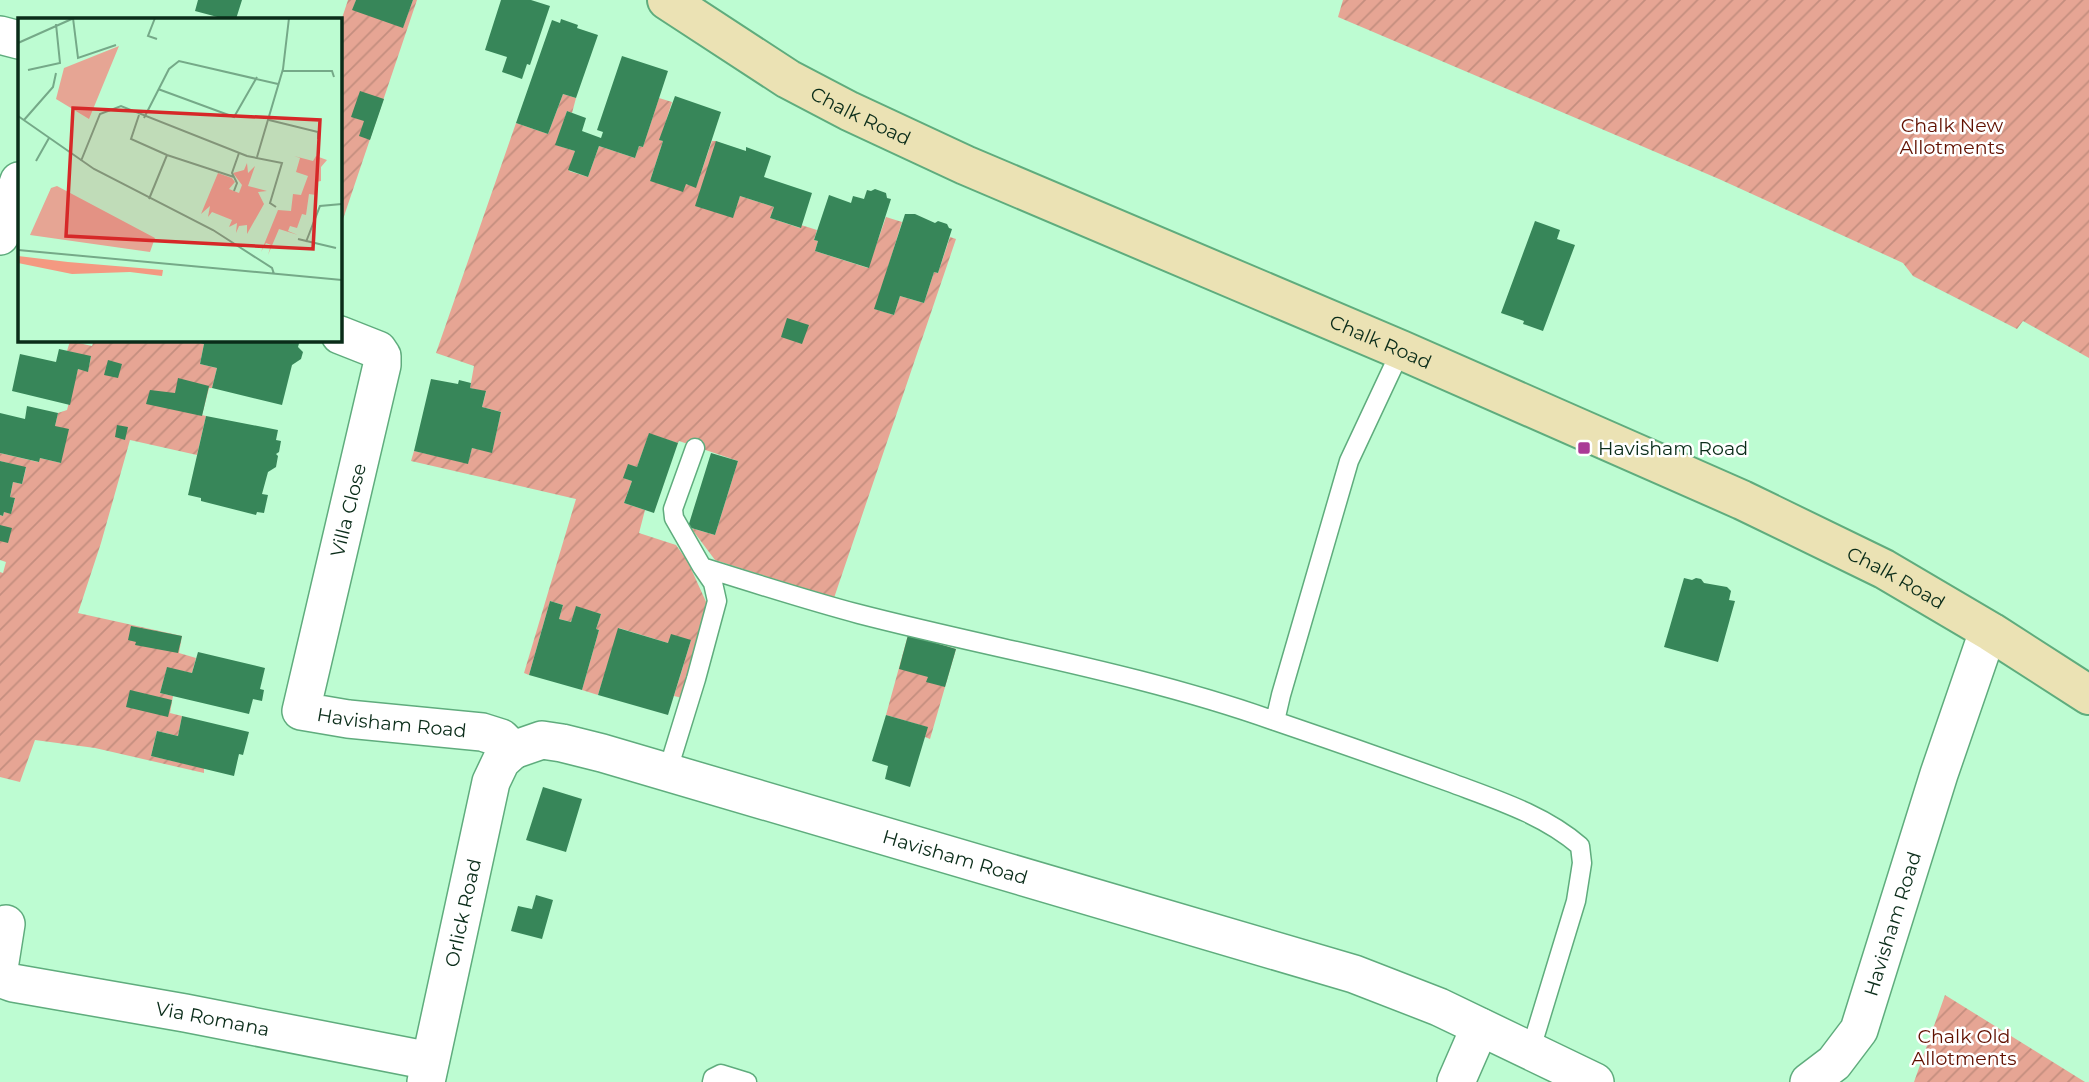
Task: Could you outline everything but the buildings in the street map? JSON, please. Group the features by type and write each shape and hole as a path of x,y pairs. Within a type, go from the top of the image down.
{"street":[{"name":"Chalk Road","path":"667,0 788,79 965,166 1401,349 1742,500 1884,569 1992,632 2089,695"},
{"path":"0,34 18,40"},
{"path":"0,236 18,184"},
{"name":"Villa Close","path":"301,711 382,365 382,356 378,350 341,335"},
{"name":"Havisham Road","path":"1810,1082 1835,1063 1858,1030 1983,646 1992,632"},
{"name":"Havisham Road","path":"301,711 348,719 482,732 501,737 513,750 537,741 555,741 667,773 1327,965 1413,996 1595,1082"},
{"name":"Orlick Road","path":"428,1071 491,782 500,761 513,750"},
{"path":"0,962 6,923"},
{"name":"Via Romana","path":"0,973 13,983 185,1013 428,1071"},
{"path":"1457,1082 1480,1027"}],"lane":[{"path":"1275,721 1349,461 1401,349"},
{"path":"667,773 716,609 716,590 673,514 695,448"},
{"path":"702,567 859,614 1100,670 1247,711 1366,751 1513,806 1566,834 1580,846 1583,863 1576,901 1530,1052"},
{"path":"712,1082 713,1077 721,1074 747,1082"}],"green space":[{"path":"348,0 356,0 353,9 403,27 413,0 417,0 341,225 341,21"},
{"name":"Chalk New Allotments","path":"1343,0 2089,0 2089,358 2023,321 2017,329 1913,276 1903,263 1719,179 1338,17"},
{"path":"563,94 576,98 572,113 567,111 556,145 575,151 569,171 588,177 599,146 635,158 639,146 643,147 659,98 672,102 650,181 696,187 712,141 716,141 733,217 740,196 774,207 770,218 800,228 801,225 817,230 815,251 868,268 886,217 902,222 875,309 894,315 900,296 924,303 950,237 956,239 834,598 715,560 691,528 715,535 738,461 649,434 637,467 628,465 624,478 632,481 624,503 645,510 639,533 676,545 688,562 707,604 682,698 674,696 691,640 668,643 619,628 598,695 582,690 601,614 576,607 571,622 559,619 563,605 550,601 529,675 524,673 576,499 411,461 414,451 468,463 472,448 492,452 501,412 482,407 486,392 470,388 474,366 436,353 516,123 548,134"},
{"path":"70,341 92,346 94,341 195,341 204,344 200,364 217,368 202,415 206,416 197,455 130,440 78,613 182,636 179,653 196,658 192,673 167,668 160,693 173,696 170,713 182,716 178,736 157,731 151,756 204,768 204,773 95,748 35,740 20,782 0,777 0,572 3,573 6,562 0,560 0,515 3,516 4,512 11,513 15,499 10,497 13,482 22,484 26,468 0,461 0,453 38,462 40,458 61,463 55,426 58,413 67,410 78,369 88,371 91,357 67,351"},
{"path":"908,635 956,649 930,739 925,737 927,727 886,715"},
{"name":"Chalk Old Allotments","path":"1945,995 2085,1082 1914,1082"}],"place":[{"name":"Havisham Road","path":"1584,448"}]}
